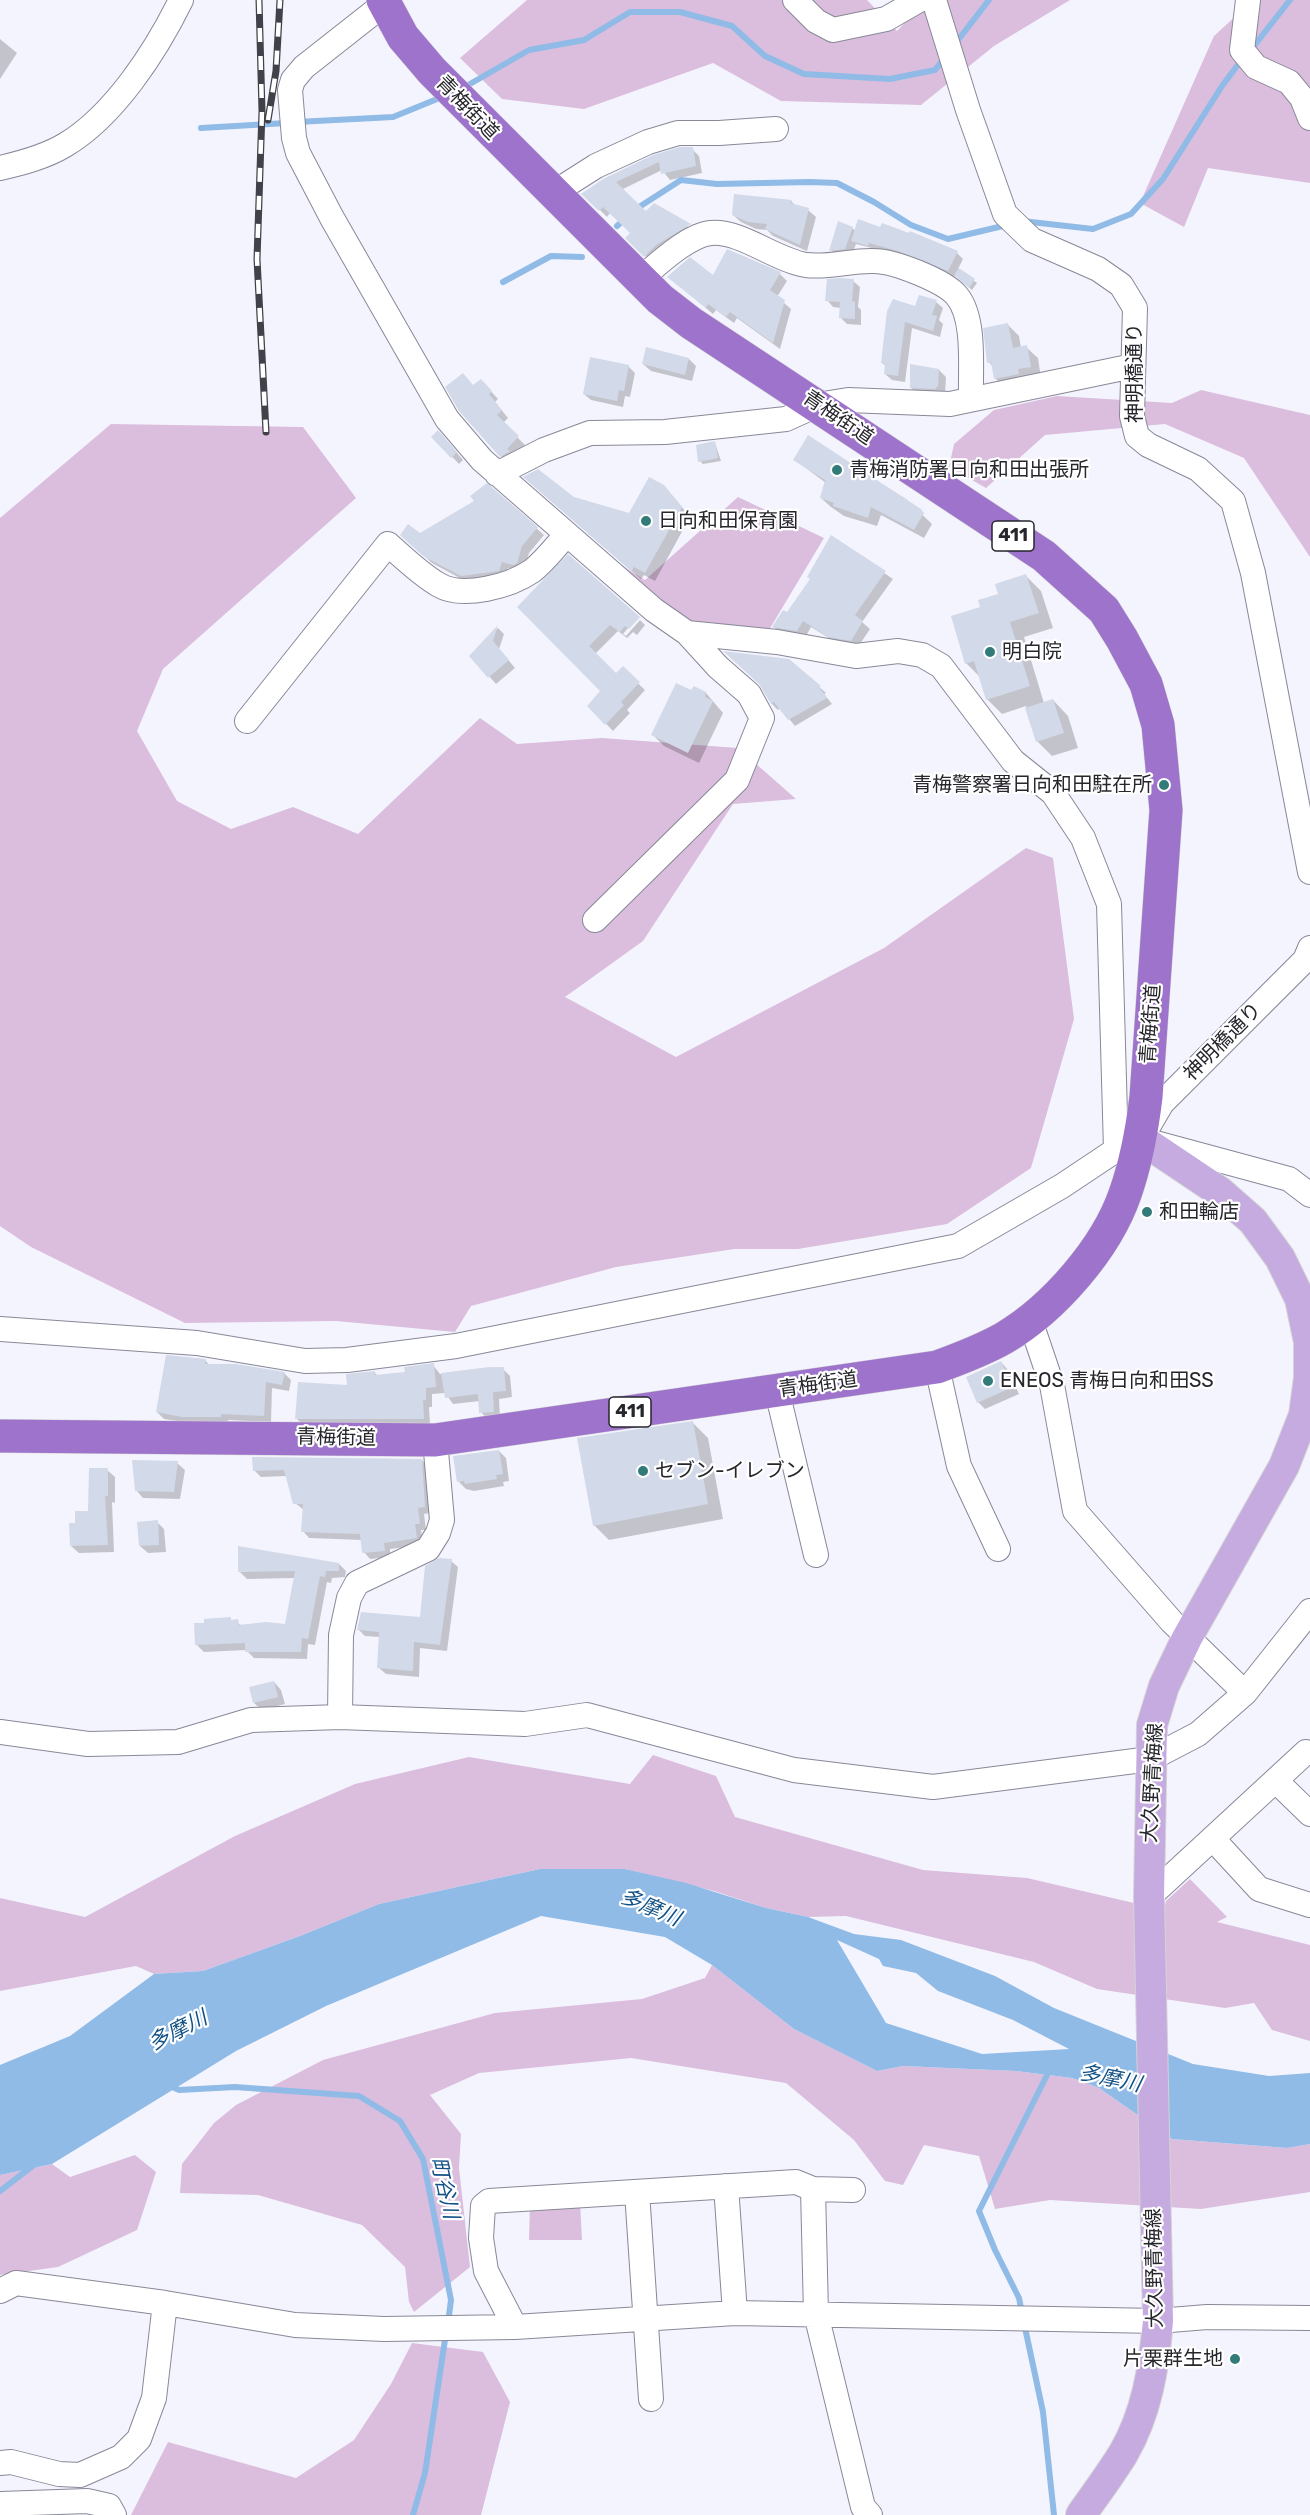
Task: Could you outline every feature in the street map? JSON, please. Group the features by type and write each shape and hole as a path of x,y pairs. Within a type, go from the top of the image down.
{"highway":[{"name":"青梅街道","path":"0,1436 435,1440 937,1367 1004,1338 1062,1294 1098,1245 1125,1196 1129,1145 1146,1097 1166,810 1158,725 1146,684 1104,610 1067,574 1044,556 691,323 639,279 492,134 403,37 383,2"}],"main road":[{"name":"大久野青梅線","path":"1081,2515 1123,2454 1139,2422 1150,2385 1158,2321 1153,2199 1150,1905 1152,1725 1164,1686 1187,1638 1284,1466 1304,1415 1309,1378 1309,1342 1300,1299 1280,1258 1253,1221 1220,1192 1129,1145"}],"street":[{"path":"0,168 26,162 64,146 96,123 163,36 181,0"},
{"path":"795,0 816,21 832,30 886,19 919,0"},
{"name":"神明橋通り","path":"934,0 1005,214 1032,240 1098,269 1120,285 1135,308 1132,416 1137,436 1148,445 1198,469 1233,501 1253,573 1310,872"},
{"path":"1248,0 1248,58 1289,82 1302,98 1310,118"},
{"path":"383,2 304,67 293,80 290,90 294,138 298,153 332,218 447,419 497,474 654,610 687,633 749,694 762,718 737,780 595,920"},
{"path":"552,194 596,166 648,142 678,133 719,134 776,129"},
{"path":"639,279 697,235 713,232 726,234 787,260 807,265 876,260 939,282 956,294 964,306 969,322 971,399"},
{"path":"497,474 544,450 590,433 665,432 786,419 818,405 849,400 950,404 1133,366"},
{"path":"247,721 388,544 439,585 449,589 468,589 507,583 529,572 567,534"},
{"path":"687,633 777,642 856,656 898,651 922,655 941,666 1013,761 1053,794 1083,838 1108,904 1129,1145"},
{"name":"神明橋通り","path":"1129,1145 1162,1102 1305,960 1310,948"},
{"path":"0,1329 197,1343 305,1360 347,1360 456,1346 958,1245 1129,1145 1289,1179 1310,1195"},
{"path":"1030,1320 1052,1385 1074,1511 1187,1638 1245,1693"},
{"path":"937,1367 959,1466 998,1549"},
{"path":"777,1391 816,1555"},
{"path":"340,1718 341,1635 349,1598 357,1583 428,1549 438,1533 442,1520 435,1440"},
{"path":"0,1732 88,1744 178,1742 251,1720 340,1718 525,1724 587,1715 794,1770 933,1787 1150,1759 1198,1734 1245,1693 1310,1611"},
{"path":"1150,1905 1213,1839 1306,1752"},
{"path":"1276,1781 1310,1814"},
{"path":"1213,1839 1259,1889 1310,1905"},
{"path":"515,2327 486,2271 481,2238 483,2206 489,2201 796,2182 813,2189 853,2190"},
{"path":"726,2186 735,2313"},
{"path":"813,2189 816,2314 863,2507 870,2515"},
{"path":"637,2192 651,2399"},
{"path":"0,2291 16,2283 165,2302 296,2325 384,2329 515,2327 735,2313 1158,2321 1207,2317 1310,2318"},
{"path":"0,2463 11,2462 59,2474 80,2475 121,2457 139,2439 154,2398 165,2302"},
{"path":"0,2504 87,2502 109,2506 114,2515"}],"shaded area":[{"path":"527,0 867,0 897,31 926,0 1070,0 994,46 921,105 781,101 713,63 584,109 502,99 460,58"},
{"path":"1238,0 1310,0 1310,183 1208,168 1184,227 1140,203 1214,36 1239,13"},
{"path":"1201,390 1310,415 1310,557 1244,458 1165,424 1045,435 986,488 949,467 954,444 994,410 1057,396 1172,403"},
{"path":"111,424 303,427 356,498 163,669 137,731 177,801 231,829 293,807 358,834 480,718 517,744 602,738 738,748 796,799 733,804 643,941 565,997 676,1057 884,948 1026,848 1053,858 1074,1019 1031,1168 947,1224 798,1249 734,1249 616,1267 471,1306 455,1332 336,1321 185,1323 31,1247 0,1226 0,518"},
{"path":"738,497 824,538 766,635 694,629 607,556 645,580"},
{"path":"653,1755 716,1776 735,1817 923,1870 1027,1878 1164,1910 1166,1901 1190,1879 1227,1917 1217,1922 1310,1945 1310,2041 1272,2030 1254,2003 1225,2008 1097,1989 1034,1962 846,1916 808,1917 766,1908 714,1891 625,1869 540,1869 379,1904 300,1936 203,1971 154,1974 136,1966 0,1991 0,1898 85,1917 235,1836 355,1784 469,1757 630,1784"},
{"path":"712,1965 794,2029 877,2071 903,2066 1016,2071 1072,2078 1099,2088 1172,2139 1287,2148 1310,2144 1310,2192 1201,2209 1050,2200 995,2209 979,2156 924,2145 903,2185 885,2181 854,2140 786,2083 631,2058 479,2073 430,2095 461,2134 459,2168 470,2267 414,2312 409,2302 405,2267 362,2225 258,2195 180,2193 182,2164 214,2123 236,2105 323,2060 495,2013 642,1999 705,1978"},
{"path":"135,2155 156,2172 137,2230 58,2267 0,2275 0,2175 52,2164 70,2177"},
{"path":"580,2203 582,2240 529,2240 530,2205"},
{"path":"412,2343 483,2352 510,2402 481,2515 131,2515 168,2442 296,2478 354,2440 391,2384"}],"water":[{"name":"多摩川","path":"540,1869 625,1869 686,1883 766,1908 808,1917 854,1934 901,1940 995,1976 1054,2008 1193,2064 1269,2076 1310,2073 1310,2144 1287,2148 1172,2139 1099,2088 1072,2078 1016,2071 903,2066 877,2071 794,2029 712,1965 665,1937 541,1916 326,2006 236,2051 52,2164 0,2175 0,2065 70,2036 154,1974 203,1971 300,1936 379,1904","holes":["837,1940 879,1959 883,1966 916,1973 938,1991 1013,2020 1069,2049 982,2054 886,2023"]}],"building":[{"path":"680,147 693,147 696,166 661,174 659,162 616,182 646,211 654,203 691,224 656,245 644,257 625,238 630,233 603,207 599,211 581,194 603,179 653,155"},
{"path":"734,194 792,200 790,203 809,208 800,245 765,229 767,224 748,222 732,215"},
{"path":"858,219 880,227 882,223 909,233 910,231 958,251 948,271 898,251 851,241"},
{"path":"838,221 853,227 845,249 829,251"},
{"path":"727,249 781,272 770,290 785,300 773,343 730,312 726,317 708,304 706,308 667,277 690,257 713,275"},
{"path":"959,268 975,279 969,288 954,275"},
{"path":"827,279 854,279 852,301 855,302 855,319 839,318 840,302 825,301"},
{"path":"919,295 937,300 932,315 937,316 933,331 905,322 898,376 884,374 885,364 881,363 887,311 893,299 915,306"},
{"path":"1008,323 1013,348 1027,345 1031,367 1018,369 1019,374 994,379 991,362 987,363 983,328"},
{"path":"646,347 689,358 685,375 642,364"},
{"path":"590,357 629,365 624,391 619,390 617,401 583,394"},
{"path":"910,364 939,369 938,386 935,389 910,388"},
{"path":"463,373 473,385 481,379 492,391 489,394 502,410 497,415 519,436 507,449 510,451 500,457 459,411 445,387"},
{"path":"438,430 457,452 451,458 431,437"},
{"path":"808,435 921,509 924,513 914,530 871,507 868,518 833,506 834,503 820,498 825,480 793,460"},
{"path":"715,441 718,458 698,462 696,445"},
{"path":"538,469 574,497 629,513 649,477 664,485 682,507 645,573 634,567 631,571 523,477"},
{"path":"487,483 538,527 522,546 517,563 513,565 502,562 499,571 461,576 423,556 400,535 408,524 420,533 474,501 470,496"},
{"path":"831,535 886,571 855,615 863,621 851,641 828,637 803,621 797,631 772,627 783,610 787,612 810,579 807,577"},
{"path":"568,554 640,617 629,629 625,626 620,632 610,625 589,646 616,673 623,666 640,682 621,702 624,705 605,725 587,706 600,691 517,607"},
{"name":"明白院","path":"1026,574 1039,613 1010,622 1030,686 986,700 974,661 965,664 951,616 980,607 978,600 998,594 995,584"},
{"path":"498,625 493,641 509,660 488,678 469,656"},
{"path":"723,651 789,659 821,686 819,687 827,698 788,720 774,702 771,704 759,684"},
{"path":"676,683 691,690 694,686 706,692 705,697 713,701 688,753 651,735"},
{"path":"1053,699 1064,733 1036,742 1025,708"},
{"path":"166,1355 206,1359 205,1364 236,1364 285,1372 282,1385 266,1382 264,1416 221,1414 221,1417 182,1417 156,1412"},
{"path":"1001,1361 1013,1387 977,1403 966,1377"},
{"path":"434,1363 436,1387 426,1388 426,1400 423,1400 424,1419 295,1419 298,1382 347,1385 346,1374 375,1371 375,1375 405,1372 404,1367"},
{"path":"504,1367 506,1391 493,1392 494,1412 479,1413 478,1394 445,1398 441,1373"},
{"name":"セブン-イレブン","path":"693,1421 708,1504 593,1526 577,1438"},
{"path":"499,1450 503,1474 496,1475 497,1479 465,1484 464,1481 457,1482 453,1456"},
{"path":"252,1457 422,1459 425,1507 418,1508 420,1524 415,1524 417,1538 384,1543 385,1551 362,1553 360,1534 301,1532 303,1504 293,1504 284,1470 253,1471"},
{"path":"132,1460 178,1461 174,1492 135,1491"},
{"path":"89,1468 108,1468 108,1496 105,1496 108,1545 70,1546 69,1523 75,1523 75,1511 88,1511"},
{"path":"158,1520 159,1545 139,1546 137,1522"},
{"path":"238,1546 339,1563 339,1571 326,1571 325,1577 320,1576 308,1639 302,1638 301,1652 245,1652 245,1643 195,1645 194,1623 204,1623 204,1619 231,1617 231,1620 238,1619 239,1625 266,1622 285,1624 295,1571 238,1572"},
{"path":"439,1558 452,1559 440,1645 414,1642 413,1671 377,1668 379,1632 357,1630 361,1612 420,1617 425,1566"},
{"path":"274,1681 278,1697 253,1703 249,1687"}],"waterway":[{"path":"955,44 989,0"},
{"path":"1250,51 1290,0"},
{"path":"463,88 529,50 584,40 630,12 680,12 732,26 765,56 804,74 890,79 935,70 945,57"},
{"path":"1022,221 1093,229 1131,214 1163,179 1222,86 1243,58"},
{"path":"297,122 393,117 442,97"},
{"path":"201,128 287,123"},
{"path":"636,209 681,180 717,184 837,183 911,225 948,239 1007,225"},
{"path":"617,226 626,218"},
{"path":"503,282 551,256 582,257"},
{"path":"1022,2313 1019,2298 979,2211 1051,2067"},
{"name":"町谷川","path":"168,2085 179,2090 235,2087 359,2096 400,2121 423,2159 451,2300 448,2323"},
{"path":"0,2191 35,2164"},
{"path":"1024,2323 1043,2412 1054,2515"},
{"name":"町谷川","path":"413,2515 425,2473 446,2333"}],"railway":[{"path":"259,0 262,111 257,259 266,432"},
{"path":"268,120 276,71 280,0"}],"place":[{"name":"青梅消防署日向和田出張所","path":"837,470"},
{"name":"日向和田保育園","path":"646,521"},
{"name":"明白院","path":"990,652"},
{"name":"青梅警察署日向和田駐在所","path":"1164,785"},
{"name":"和田輪店","path":"1147,1212"},
{"name":"ENEOS 青梅日向和田SS","path":"988,1381"},
{"name":"セブン-イレブン","path":"643,1471"},
{"name":"片栗群生地","path":"1235,2359"}]}
